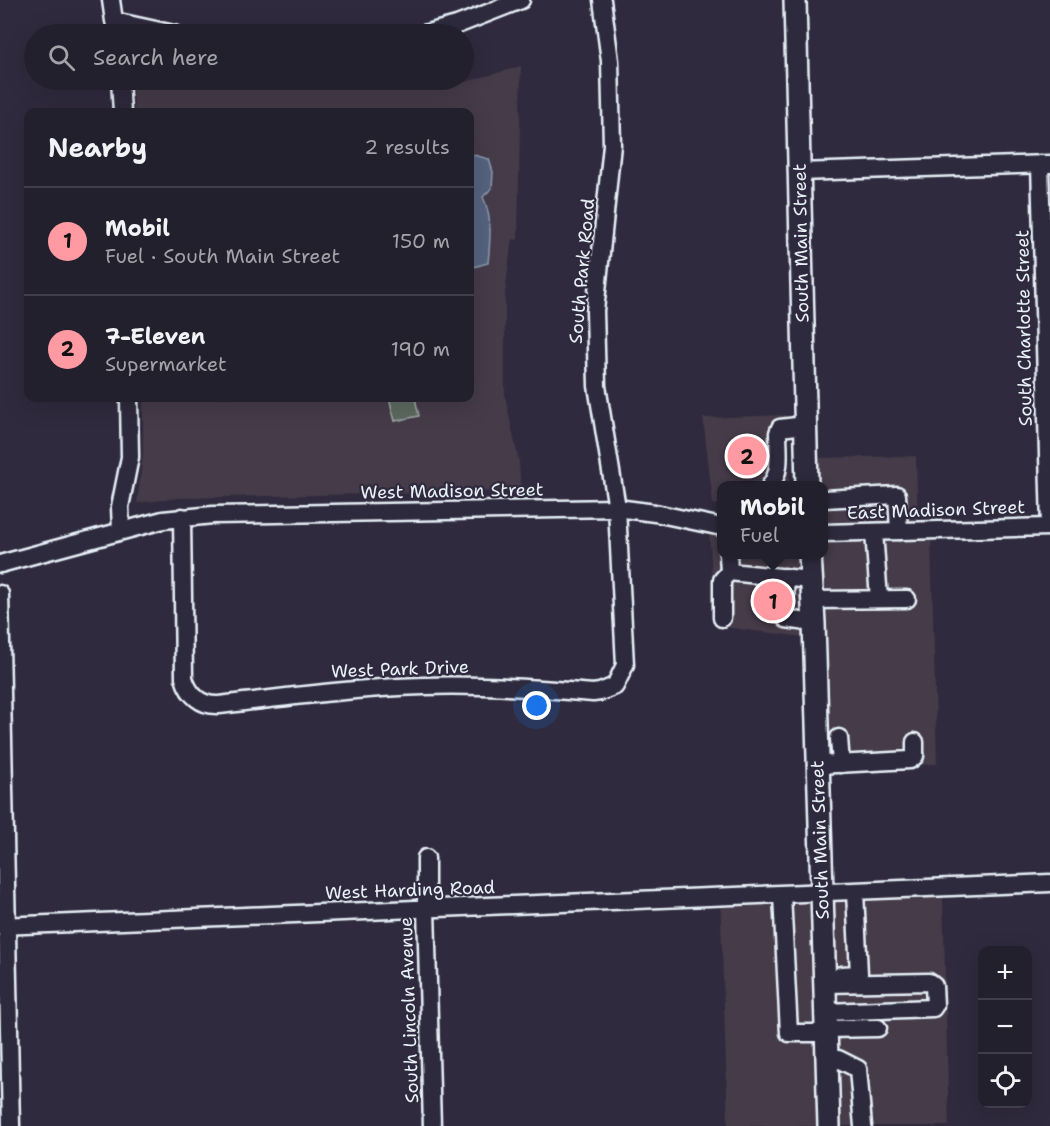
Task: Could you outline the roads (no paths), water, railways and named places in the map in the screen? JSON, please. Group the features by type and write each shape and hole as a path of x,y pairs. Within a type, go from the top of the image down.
{"main road":[{"name":"South Main Street","path":"795,0 807,481"},
{"name":"South Main Street","path":"810,559 829,1126"}],"street":[{"path":"111,0 114,24"},
{"path":"462,24 521,0"},
{"name":"South Park Road","path":"602,0 610,61 612,144 595,337 597,386 616,508 625,665 615,686"},
{"path":"121,90 122,108"},
{"path":"799,172 1045,164"},
{"name":"South Charlotte Street","path":"1045,164 1050,527"},
{"path":"0,564 121,530 120,507 130,457 129,402"},
{"path":"774,481 778,471 777,433 780,428 805,424"},
{"path":"828,499 897,495 898,531"},
{"name":"West Madison Street","path":"121,530 182,517 616,508 655,513 717,526"},
{"name":"West Park Drive","path":"182,517 184,678 194,697 211,705 320,692 381,688 478,686 593,693 615,686"},
{"name":"East Madison Street","path":"828,533 1050,527"},
{"path":"874,532 879,599"},
{"path":"722,618 722,580 729,572 728,559"},
{"path":"729,572 785,578 812,590 879,599 907,599"},
{"path":"785,578 786,619 814,623"},
{"path":"0,594 3,926 11,1126"},
{"path":"839,738 841,764"},
{"path":"818,765 910,760 915,756 915,742"},
{"name":"South Lincoln Avenue","path":"426,858 432,1126"},
{"name":"West Harding Road","path":"3,926 1050,884"},
{"path":"825,980 859,974 855,892"},
{"path":"783,894 789,1033 933,1008 935,1005 934,986 929,982 825,980"},
{"path":"826,1025 878,1028"},
{"path":"827,1059 838,1059 858,1069 863,1126"}],"water":[{"path":"474,155 489,159 493,172 492,188 483,197 490,221 488,263 474,267"}],"place":[{"name":"7-Eleven","path":"747,456"},
{"name":"Mobil","path":"773,601"}]}
